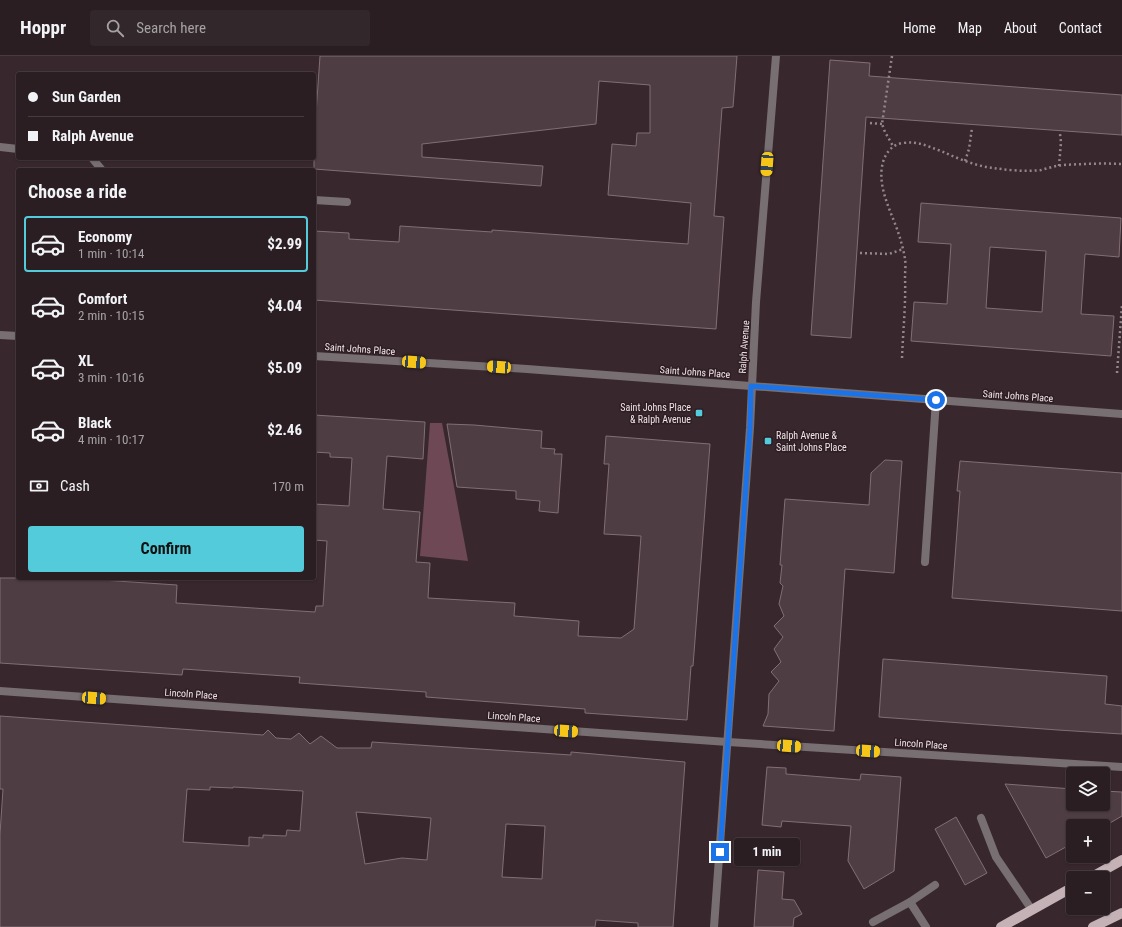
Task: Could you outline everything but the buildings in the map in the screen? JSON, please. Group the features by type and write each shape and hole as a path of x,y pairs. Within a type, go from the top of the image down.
{"main road":[{"path":"1102,871 1122,860"},
{"path":"1001,927 1066,891"},
{"path":"1096,926 1122,913"}],"street":[{"name":"Ralph Avenue","path":"714,927 750,428 756,302 776,56"},
{"path":"0,147 16,149"},
{"path":"94,160 100,168"},
{"path":"316,200 347,202"},
{"path":"0,335 16,336"},
{"name":"Saint Johns Place","path":"316,356 527,369 1122,414"},
{"path":"924,562 936,400"},
{"name":"Lincoln Place","path":"0,691 728,742 1122,767"},
{"path":"981,818 996,857 1032,910"},
{"path":"873,922 910,902 935,885"},
{"path":"910,902 926,927"}],"path":[{"path":"892,56 882,124 893,146"},
{"path":"870,123 882,124"},
{"path":"965,161 969,149 972,128"},
{"path":"1059,166 1061,142 1060,134"},
{"path":"902,358 906,297 905,260 900,237 887,203 883,188 882,174 883,162 886,154 893,146 902,143 915,142 924,144 965,161 990,168 1016,171 1040,170 1059,166 1100,163 1122,164"},
{"path":"860,253 889,254 903,249"},
{"path":"1117,373 1122,305"}],"shaded area":[{"path":"430,423 442,423 468,561 420,556"}],"place":[{"name":"Saint Johns Place & Ralph Avenue","path":"699,413"},
{"name":"Ralph Avenue & Saint Johns Place","path":"768,441"}],"route":[{"path":"720,852 750,428 751,386 936,400"}]}
